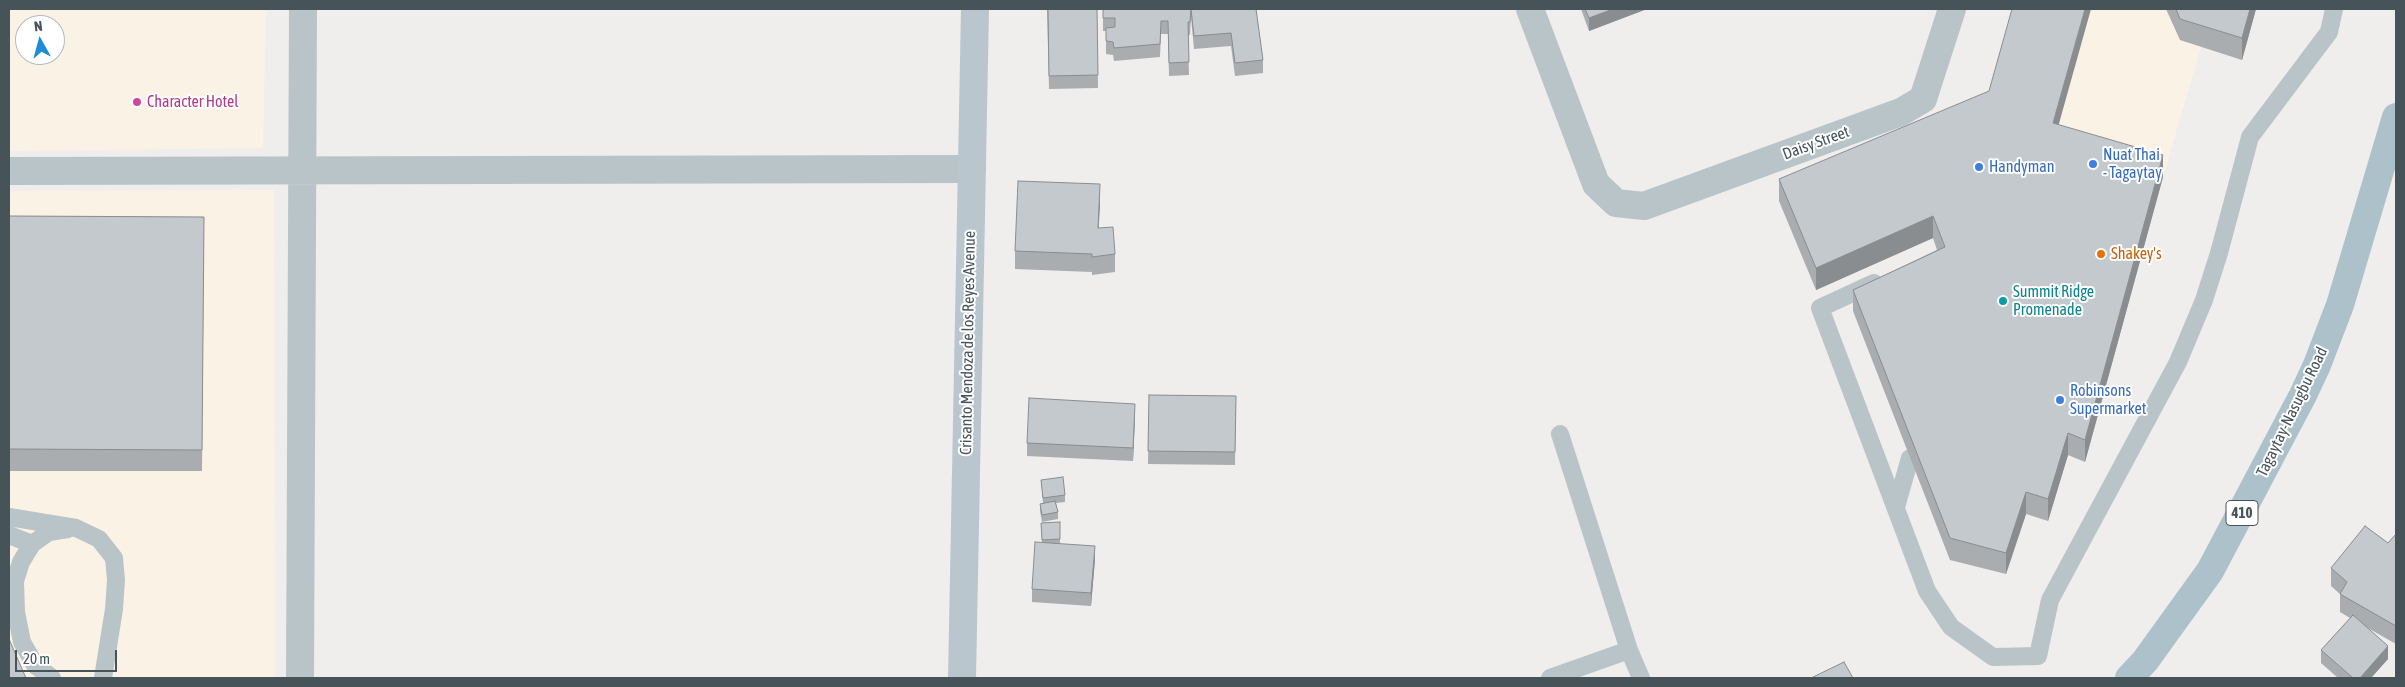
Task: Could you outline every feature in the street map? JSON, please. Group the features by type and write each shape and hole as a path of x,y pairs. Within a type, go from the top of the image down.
{"main road":[{"name":"Crisanto Mendoza de los Reyes Avenue","path":"962,678 975,9"},
{"name":"Tagaytay-Nasugbu Road","path":"2129,678 2145,661 2210,571 2318,365 2340,305 2396,117"}],"street":[{"path":"300,678 303,9"},
{"name":"Daisy Street","path":"1530,9 1596,184 1616,203 1644,206 1901,112 1923,99 1952,9"},
{"path":"9,171 972,169"}],"lane":[{"path":"1887,278 1820,308 1927,591 1951,627 1993,657 2038,656 2050,600 2178,362 2204,300 2224,237 2250,137 2329,32 2334,9"},
{"path":"1560,434 1629,650 1642,678"},
{"path":"1896,507 1910,458"},
{"path":"9,517 76,528 99,539 114,558 116,580 114,609 103,678"},
{"path":"52,678 35,665 22,642 12,583 21,562 32,544 49,532 76,528"},
{"path":"9,535 32,544"},
{"path":"1550,678 1629,650"}],"shaded area":[{"name":"Character Hotel","path":"9,9 266,9 263,148 9,151"},
{"path":"2091,9 2166,9 2180,40 2201,47 2163,177 2053,145"},
{"path":"274,190 275,678 9,678 9,191"}],"building":[{"path":"1048,9 1097,9 1098,75 1049,76"},
{"path":"1103,9 1191,9 1190,22 1188,22 1189,62 1169,63 1168,21 1161,21 1160,44 1114,48 1113,42 1106,41 1106,28 1115,27 1115,18 1103,18"},
{"path":"1191,9 1256,9 1263,60 1235,63 1231,33 1194,36"},
{"path":"1585,9 1613,9 1589,18"},
{"name":"Summit Ridge Promenade","path":"2012,9 2085,9 2053,123 2163,155 2085,440 2068,433 2048,499 2026,492 2006,553 1950,538 1853,290 1945,247 1933,216 1816,268 1779,179 1989,91"},
{"path":"2176,9 2250,9 2242,38 2180,19"},
{"path":"1018,181 1100,184 1098,228 1113,227 1115,254 1092,257 1092,254 1015,251"},
{"path":"9,216 204,217 202,450 9,449"},
{"path":"1149,395 1236,396 1235,452 1148,451"},
{"path":"1029,398 1135,404 1133,448 1027,443"},
{"path":"1063,477 1065,495 1043,498 1041,480"},
{"path":"1055,501 1058,512 1042,515 1040,504"},
{"path":"1060,522 1060,539 1042,540 1041,523"},
{"path":"2365,526 2388,543 2396,534 2396,626 2340,594 2347,582 2331,568"},
{"path":"1035,542 1095,546 1091,593 1032,589"},
{"path":"2353,615 2388,646 2360,678 2353,678 2321,650"},
{"path":"9,639 26,678 9,678"},
{"path":"1844,662 1853,678 1811,678"}],"place":[{"name":"Character Hotel","path":"137,102"},
{"name":"Nuat Thai - Tagaytay","path":"2093,164"},
{"name":"Handyman","path":"1979,167"},
{"name":"Shakey's","path":"2101,254"},
{"name":"Summit Ridge Promenade","path":"2003,301"},
{"name":"Robinsons Supermarket","path":"2060,400"}]}
